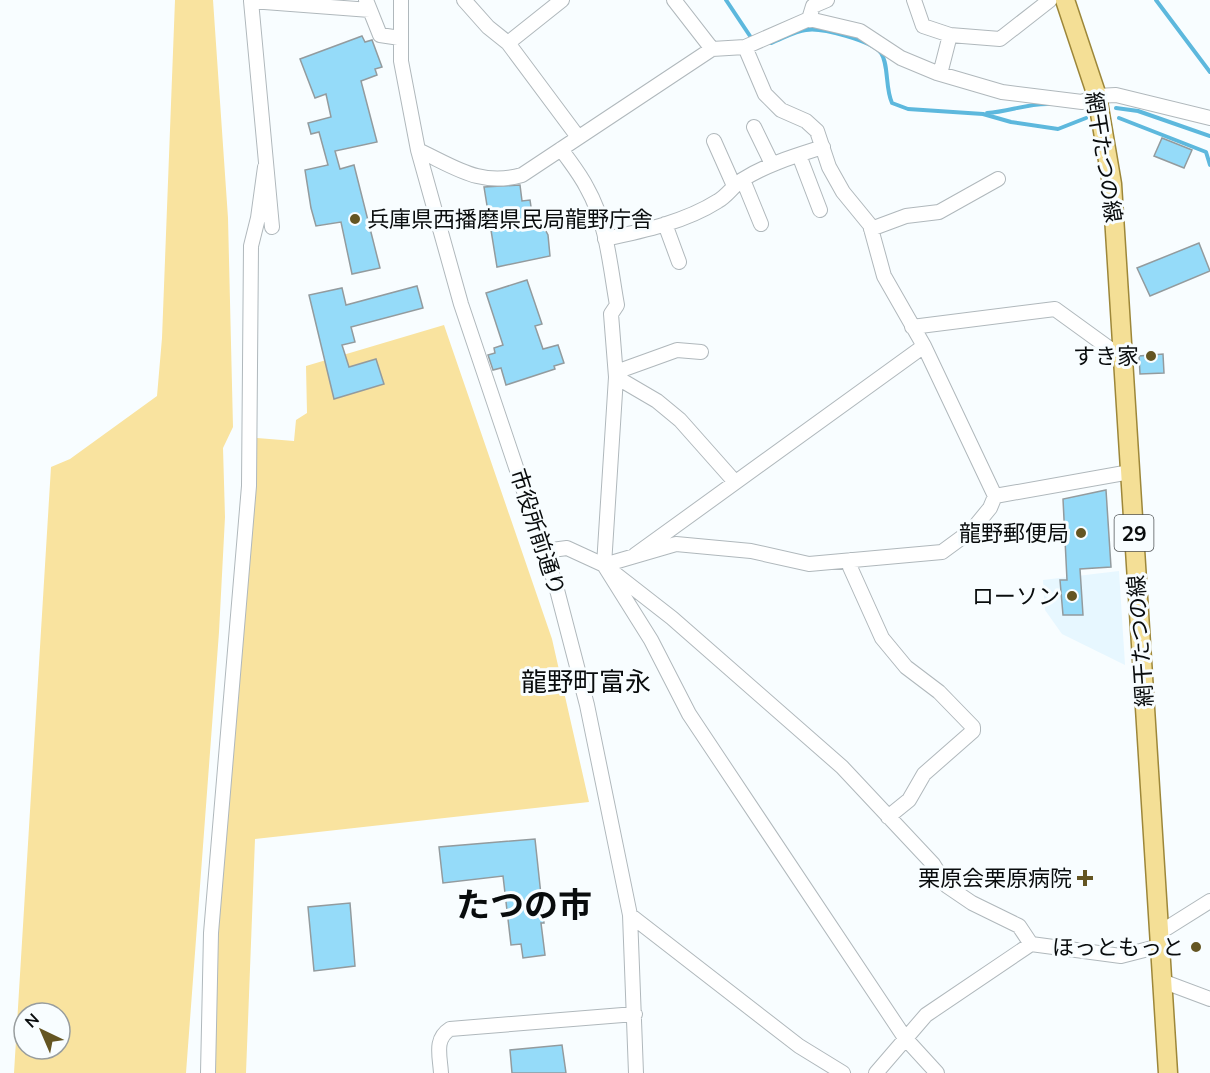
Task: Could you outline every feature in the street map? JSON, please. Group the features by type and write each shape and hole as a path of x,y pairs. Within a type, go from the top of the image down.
{"main road":[{"name":"網干たつの線","path":"1065,0 1097,96 1112,184 1168,1073"}],"street":[{"name":"市役所前通り","path":"401,0 400,38 405,86 418,150 461,304 544,551 572,641 588,705 630,915 636,1073"},
{"path":"464,0 488,27 508,43 578,136"},
{"path":"508,43 562,0"},
{"path":"674,0 712,49"},
{"path":"418,150 477,177 501,181 522,175 712,49 745,47 827,0"},
{"path":"914,0 924,26 950,35 1000,39 1050,0"},
{"path":"272,227 251,1 368,5 380,35 400,38"},
{"path":"811,8 860,31 901,58 940,74 1002,92 1082,102 1097,96 1116,95 1149,101 1210,118"},
{"path":"940,74 950,35"},
{"path":"604,565 676,544 751,551 809,564 942,552 972,530 990,508 995,496 924,346 884,276 871,229 843,192 817,131 806,121 781,110 765,94 745,47"},
{"path":"754,127 772,164"},
{"path":"714,141 761,224"},
{"path":"605,239 665,224 719,201 738,183 772,164 823,147"},
{"path":"561,149 588,189 605,239 617,305 611,314 616,375 604,565 651,640 689,714 905,1038 937,1073"},
{"path":"799,155 820,210"},
{"path":"208,1073 212,933 249,486 251,246 265,167"},
{"path":"871,229 906,216 939,212 998,179"},
{"path":"665,224 679,262"},
{"path":"912,327 1055,309 1124,359"},
{"path":"635,555 924,346"},
{"path":"616,375 676,350 700,352"},
{"path":"616,375 657,401 680,420 735,482"},
{"path":"995,496 1130,472"},
{"path":"544,551 567,548 604,565 672,618 833,760 933,864 947,886 972,903 1019,926 1031,944"},
{"path":"851,560 850,567 882,638 906,667 939,692 973,727 973,731 924,774 909,800 888,817"},
{"path":"876,1073 926,1015 1031,944 1121,956 1160,940 1210,901"},
{"path":"630,915 800,1046 843,1073"},
{"path":"1162,981 1210,999"},
{"path":"441,1073 439,1044 442,1034 450,1029 635,1014"}],"shaded area":[{"path":"175,0 213,0 228,218 233,427 223,448 225,517 219,632 186,1073 14,1073 15,1061 72,1061 72,1001 18,1001 51,467 70,459 157,396 162,338"},
{"path":"444,325 552,639 589,802 255,839 246,1073 213,1073 218,923 257,438 294,441 296,420 307,413 306,366"},
{"path":"1119,571 1125,665 1062,634 1045,610 1044,597 1043,580"}],"building":[{"path":"362,36 365,42 372,40 382,67 375,69 377,75 361,81 377,142 335,151 340,169 354,165 380,268 352,274 341,222 316,226 311,208 305,170 328,165 319,132 311,134 308,123 331,117 326,94 315,98 300,59"},
{"path":"1162,138 1192,150 1184,168 1154,156"},
{"path":"520,185 522,201 530,200 533,220 540,220 548,235 550,256 497,267 484,187"},
{"path":"1199,243 1210,271 1150,296 1137,268"},
{"path":"527,280 542,324 535,326 543,349 558,345 564,363 554,366 555,369 506,385 501,368 493,370 488,355 495,353 494,348 503,345 486,293"},
{"path":"417,286 423,308 351,327 355,342 342,345 349,367 376,359 384,384 334,399 309,295 342,288 346,305"},
{"path":"1163,354 1164,373 1140,374 1139,356"},
{"path":"1106,490 1111,567 1080,569 1083,615 1063,615 1060,580 1067,580 1063,499"},
{"path":"535,839 545,955 523,958 521,944 511,945 503,876 443,883 439,847"},
{"path":"350,903 355,966 314,971 308,907"},
{"path":"562,1045 566,1073 512,1073 510,1050"}],"waterway":[{"path":"726,0 750,36"},
{"path":"1156,0 1210,72"},
{"path":"771,43 797,32 813,30 846,36 868,44 881,53 892,103 908,109 983,114 1011,122 1058,129 1086,118"},
{"path":"987,113 1050,104"},
{"path":"1116,108 1138,111 1210,136"},
{"path":"1119,118 1206,152 1210,165"}],"place":[{"name":"兵庫県西播磨県民局龍野庁舎","path":"355,219"},
{"name":"すき家","path":"1151,356"},
{"name":"龍野郵便局","path":"1081,533"},
{"name":"ローソン","path":"1072,596"},
{"name":"栗原会栗原病院","path":"1085,878"},
{"name":"ほっともっと","path":"1196,947"}],"district":[{"name":"龍野町富永","path":"586,681"},
{"name":"たつの市","path":"524,904"}]}
